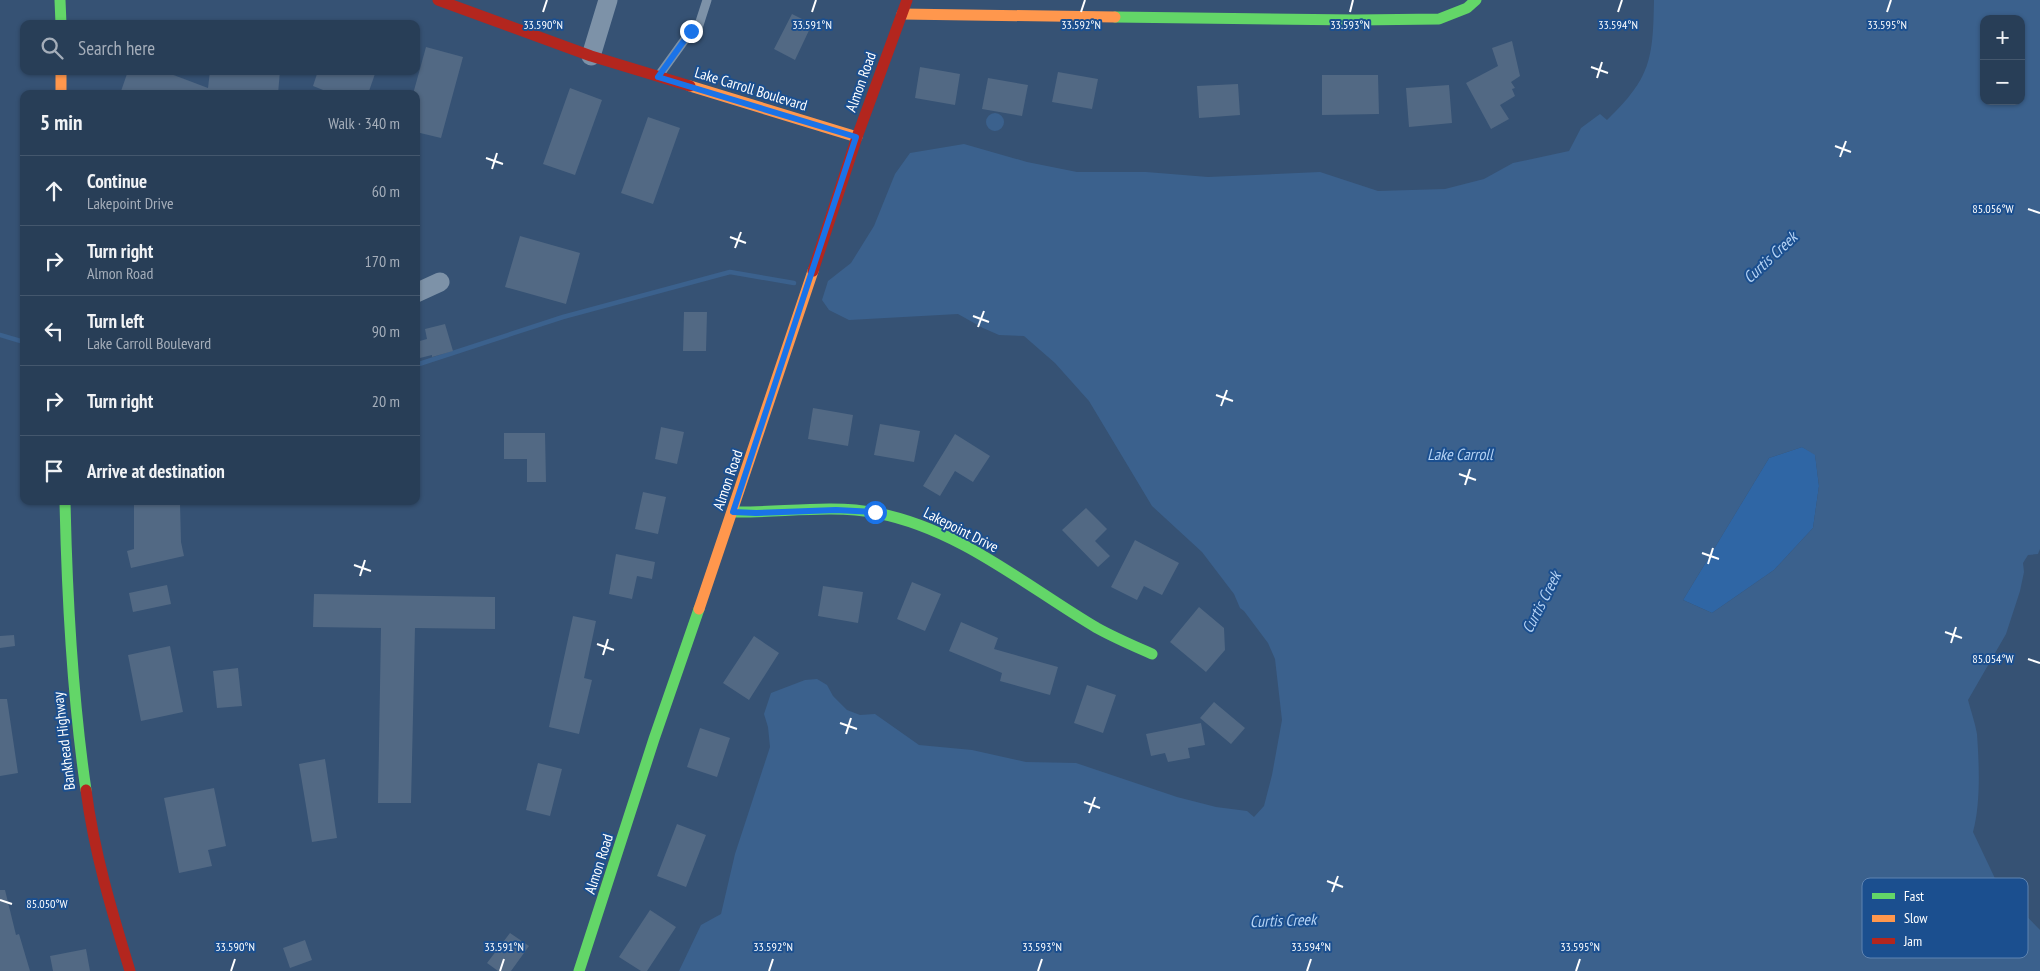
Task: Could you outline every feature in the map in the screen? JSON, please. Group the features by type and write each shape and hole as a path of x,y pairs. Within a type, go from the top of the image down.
{"street":[{"path":"60,0 60,20"},
{"name":"Lake Carroll Boulevard","path":"438,0 591,56 856,137"},
{"path":"591,56 608,0"},
{"name":"Almon Road","path":"579,971 654,739 733,512 856,137 907,0"},
{"path":"902,14 1356,20 1439,19 1467,8 1476,0"},
{"path":"61,75 61,90"},
{"path":"420,291 440,282"},
{"name":"Bankhead Highway","path":"65,505 66,592 72,683 86,800 106,888 130,971"},
{"name":"Lakepoint Drive","path":"733,512 836,510 875,512 910,520 968,548 1100,630 1152,654"}],"lane":[{"path":"658,77 691,31 698,28 707,0"}],"shaded area":[{"path":"1802,447 1815,454 1819,486 1813,528 1774,570 1712,613 1683,600 1769,458"}],"water":[{"name":"Lake Carroll","path":"1654,0 2040,0 2040,549 2038,554 2028,555 2023,563 2024,572 2020,591 2006,634 1968,700 1977,734 1979,783 1976,821 1973,832 1995,878 1862,878 1862,958 2028,958 2028,918 2040,930 2040,971 679,971 701,925 721,914 735,854 770,747 768,727 764,714 771,693 805,680 817,679 827,685 833,696 847,710 860,715 875,714 919,745 972,750 1026,762 1076,763 1177,797 1216,807 1247,811 1254,817 1264,806 1282,720 1275,659 1268,643 1240,608 1234,594 1202,552 1152,506 1089,401 1055,363 1024,336 999,335 958,314 849,320 829,310 822,300 828,281 851,263 874,226 895,174 910,153 964,144 1027,162 1077,172 1146,172 1208,177 1320,172 1378,191 1445,189 1484,179 1513,163 1569,151 1581,128 1600,114 1607,120 1633,92 1647,66 1650,53","holes":["1802,447 1815,455 1819,486 1813,528 1774,570 1712,613 1683,600 1769,458"]},
{"path":"995,113 1001,116 1004,122 1001,128 995,131 989,128 986,122 989,116"}],"building":[{"path":"792,14 812,24 795,60 774,49"},
{"path":"1512,41 1520,76 1511,82 1515,88 1512,89 1515,96 1500,105 1509,119 1491,129 1466,83 1498,66 1492,48"},
{"path":"426,47 463,57 441,138 420,133 420,90 414,90 418,75 420,75"},
{"path":"920,67 960,74 955,105 915,98"},
{"path":"1058,72 1098,79 1092,109 1052,102"},
{"path":"127,75 174,75 208,88 210,75 280,75 278,90 121,90"},
{"path":"317,75 375,75 369,90 323,90 313,86"},
{"path":"1322,75 1378,75 1379,114 1322,115"},
{"path":"988,78 1028,85 1022,116 982,109"},
{"path":"1238,84 1240,115 1199,118 1197,86"},
{"path":"1449,85 1452,123 1409,127 1406,88"},
{"path":"570,88 602,100 575,175 543,164"},
{"path":"648,117 680,128 653,204 621,193"},
{"path":"520,236 580,253 566,304 505,287"},
{"path":"684,312 707,312 706,351 683,351"},
{"path":"445,324 453,351 432,357 432,355 420,358 420,341 427,339 425,329"},
{"path":"813,408 853,415 848,446 808,439"},
{"path":"880,424 920,431 914,462 874,455"},
{"path":"661,427 684,432 677,464 655,459"},
{"path":"504,433 545,433 546,482 527,482 527,459 504,459"},
{"path":"955,434 990,456 973,482 955,471 940,496 923,486"},
{"path":"643,492 666,497 658,534 635,529"},
{"path":"134,505 180,505 181,542 184,556 131,568 127,551 134,549"},
{"path":"1086,508 1107,529 1095,541 1110,556 1098,567 1062,530"},
{"path":"1135,540 1179,563 1162,595 1144,586 1137,600 1111,587"},
{"path":"616,554 655,562 652,579 637,576 632,599 609,594"},
{"path":"912,582 941,594 925,631 897,619"},
{"path":"167,585 171,604 133,612 129,593"},
{"path":"823,586 863,592 858,623 818,616"},
{"path":"314,594 495,597 495,629 415,628 411,803 378,803 381,628 313,627"},
{"path":"1199,607 1224,628 1225,650 1206,672 1170,642"},
{"path":"573,616 596,621 584,678 592,680 579,734 549,727"},
{"path":"961,622 998,638 994,649 1058,667 1050,695 1000,681 1002,673 949,651"},
{"path":"14,635 15,646 0,648 0,636"},
{"path":"754,636 779,653 749,700 723,683"},
{"path":"170,646 183,712 141,721 128,655"},
{"path":"238,668 242,706 217,708 213,671"},
{"path":"1087,685 1116,695 1103,733 1074,723"},
{"path":"0,699 7,699 18,773 0,776"},
{"path":"1214,702 1245,728 1231,744 1200,718"},
{"path":"1201,723 1205,745 1188,748 1190,758 1168,762 1165,753 1151,756 1146,734"},
{"path":"700,728 730,738 717,777 687,767"},
{"path":"325,759 337,838 312,842 299,764"},
{"path":"538,763 562,769 550,816 526,810"},
{"path":"214,788 226,846 208,850 212,866 179,873 164,798"},
{"path":"677,824 706,835 686,887 657,876"},
{"path":"0,890 5,890 16,935 19,934 30,971 0,971"},
{"path":"650,910 676,927 647,971 641,971 619,957"},
{"path":"510,933 529,946 511,971 498,971 487,963"},
{"path":"305,940 312,960 290,968 283,948"},
{"path":"86,949 90,971 53,971 50,956"}],"waterway":[{"path":"420,364 563,317 730,272 794,283"},
{"path":"0,335 20,341"}],"traffic: fast":[{"path":"60,0 61,20"},
{"path":"1115,17 1356,20 1439,19 1467,8 1476,0"},
{"path":"65,505 71,646 86,790"},
{"path":"733,512 841,509 877,513 907,521 964,545 1097,628 1152,654"},
{"path":"579,971 654,739 699,609"}],"traffic: slow":[{"path":"902,14 1115,17"},
{"path":"61,75 61,90"},
{"path":"690,86 857,137"},
{"path":"699,609 813,271"}],"traffic: jam":[{"path":"438,0 591,56 690,86"},
{"path":"813,271 857,137 907,0"},
{"path":"86,790 99,859 130,971"}],"route":[{"path":"691,31 658,77 856,137 733,512 836,510 875,512"}],"water label":[{"name":"Curtis Creek","path":"1770,257"},
{"name":"Curtis Creek","path":"1541,602"},
{"name":"Curtis Creek","path":"1283,920"}]}
